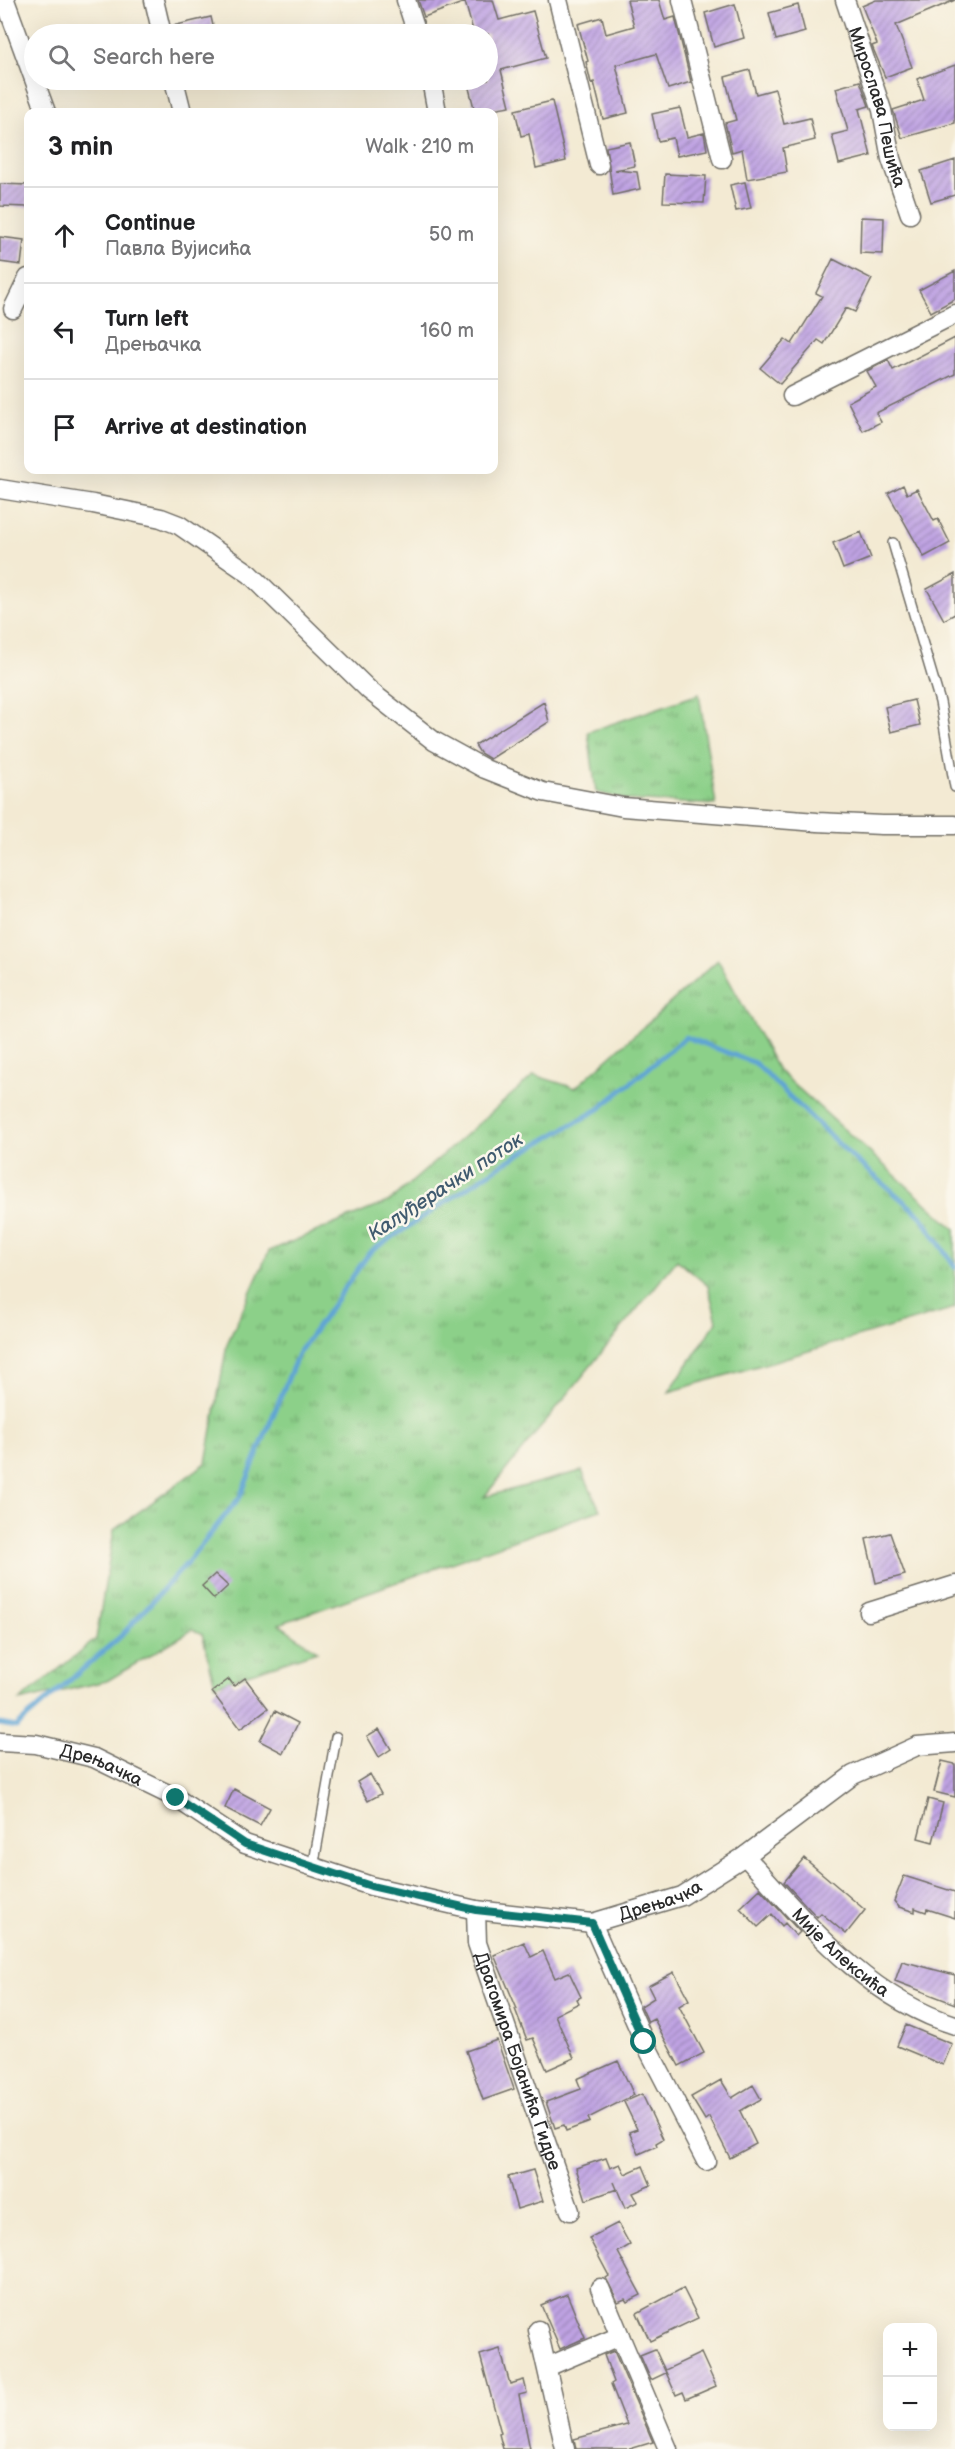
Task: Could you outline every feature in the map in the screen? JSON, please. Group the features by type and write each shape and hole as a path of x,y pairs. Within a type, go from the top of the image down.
{"street":[{"path":"5,0 24,52"},
{"path":"153,0 159,24"},
{"path":"406,0 414,24"},
{"path":"558,0 599,165"},
{"path":"682,0 722,159"},
{"name":"Мирослава Пешића","path":"845,0 882,110 891,159 910,214"},
{"path":"38,90 45,108"},
{"path":"176,90 181,108"},
{"path":"433,90 436,108"},
{"path":"13,309 24,286"},
{"path":"792,396 955,314"},
{"path":"0,489 93,504 161,518 179,525 250,574 370,691 434,741 485,769 543,792 633,808 817,822 955,825"},
{"path":"869,1612 955,1585"},
{"name":"Дрењачка","path":"0,1742 36,1744 94,1758 176,1798 245,1844 371,1886 476,1910 592,1923 682,1896 745,1856 853,1775 917,1746 955,1743"},
{"name":"Мије Алексића","path":"745,1856 841,1958 879,1986 919,2010 955,2025"},
{"name":"Драгомира Бојанића Гидре","path":"476,1910 477,1943 570,2211"},
{"path":"592,1923 644,2042 706,2161"},
{"path":"600,2288 668,2449"},
{"path":"538,2330 565,2449"},
{"path":"547,2367 620,2336"}],"lane":[{"path":"893,543 940,702 955,787"},
{"path":"313,1868 336,1737"}],"green space":[{"path":"699,694 716,805 627,800 596,792 588,732"},
{"path":"718,960 778,1070 955,1229 955,1308 669,1392 717,1321 708,1286 677,1260 484,1497 582,1471 600,1510 279,1624 317,1651 215,1685 202,1633 192,1630 107,1681 19,1701 96,1639 114,1530 206,1463 227,1344 269,1251 390,1201 534,1075 575,1088"}],"building":[{"path":"418,0 493,0 499,20 533,11 546,58 501,70 510,106 474,108 470,90 498,90 498,24 471,24 465,2 424,17"},
{"path":"627,0 659,0 665,20 675,17 691,82 668,89 656,54 616,65 628,113 603,119 594,82 591,83 586,62 588,61 578,24 602,17 606,34 634,26"},
{"path":"876,0 955,0 896,25 912,67 885,77 872,46 877,44 862,6"},
{"path":"735,4 744,38 714,47 705,13"},
{"path":"798,5 805,32 776,40 769,13"},
{"path":"211,17 213,24 181,24"},
{"path":"955,65 955,123 902,138 893,110 924,100 917,79"},
{"path":"750,70 756,94 775,89 784,124 810,118 815,140 783,148 787,172 747,179 742,149 732,152 725,123 736,120 725,77"},
{"path":"860,81 869,106 859,109 871,156 839,164 832,135 848,131 836,88"},
{"path":"552,101 566,161 536,168 529,134 521,136 515,110"},
{"path":"680,108 687,137 704,133 707,150 677,156 673,138 658,141 652,114"},
{"path":"630,142 635,166 615,170 637,172 640,189 613,195 606,147"},
{"path":"955,160 955,195 931,202 921,171"},
{"path":"665,174 706,176 704,203 663,202"},
{"path":"745,182 751,208 736,211 730,185"},
{"path":"0,184 24,185 24,207 0,206"},
{"path":"861,217 884,218 883,254 860,253"},
{"path":"0,237 24,240 21,265 0,262"},
{"path":"833,259 872,279 855,312 846,308 824,344 818,340 780,384 760,368 785,339 792,344 822,296 816,293"},
{"path":"955,271 955,299 931,312 919,290"},
{"path":"955,338 955,374 876,413 881,422 863,431 848,402 876,387 867,371 888,360 893,370"},
{"path":"903,485 907,494 917,489 934,521 938,519 950,543 924,557 888,493"},
{"path":"861,532 871,558 843,569 833,543"},
{"path":"955,574 955,614 944,620 927,589"},
{"path":"914,700 920,725 891,732 885,707"},
{"path":"544,702 549,722 490,759 480,753 475,745"},
{"path":"890,1533 905,1575 876,1583 866,1539"},
{"path":"215,1574 228,1586 214,1599 202,1586"},
{"path":"245,1678 268,1708 240,1729 212,1692 229,1679 234,1686"},
{"path":"275,1711 298,1723 283,1753 260,1741"},
{"path":"379,1729 391,1749 379,1757 367,1736"},
{"path":"942,1761 955,1764 955,1797 934,1792"},
{"path":"370,1774 381,1794 368,1801 357,1782"},
{"path":"234,1789 270,1808 260,1826 225,1808"},
{"path":"928,1799 943,1803 933,1842 918,1838"},
{"path":"804,1858 865,1910 846,1934 821,1913 817,1917 784,1882"},
{"path":"904,1876 955,1892 955,1918 927,1909 926,1912 915,1908 915,1912 899,1907 894,1901"},
{"path":"760,1889 800,1932 796,1936 785,1923 782,1926 772,1914 758,1927 740,1908"},
{"path":"524,1942 531,1957 543,1951 555,1978 569,1972 581,1997 577,1999 579,2003 555,2015 574,2058 547,2070 533,2038 527,2040 515,2009 517,2009 494,1955"},
{"path":"902,1961 955,1975 955,2004 895,1981"},
{"path":"674,1972 689,2000 679,2006 704,2053 679,2066 654,2019 648,2022 641,2006 654,1998 648,1986"},
{"path":"906,2025 952,2044 943,2065 897,2046"},
{"path":"497,2040 514,2089 483,2100 466,2051"},
{"path":"618,2061 634,2095 588,2118 590,2122 566,2131 564,2125 555,2128 546,2102 581,2089 577,2079"},
{"path":"721,2080 732,2098 753,2085 761,2099 740,2111 756,2144 730,2158 709,2117 705,2120 691,2097"},
{"path":"642,2094 663,2139 656,2143 657,2146 639,2154 629,2132 637,2129 624,2102"},
{"path":"606,2158 610,2168 620,2164 625,2174 643,2166 651,2185 633,2193 638,2202 625,2208 617,2189 586,2200 576,2168"},
{"path":"533,2170 543,2201 517,2209 508,2177"},
{"path":"618,2223 630,2245 618,2252 641,2295 627,2302 625,2299 618,2302 606,2278 609,2276 589,2238"},
{"path":"683,2288 698,2318 650,2341 637,2313"},
{"path":"567,2294 585,2338 560,2349 541,2305"},
{"path":"500,2349 510,2384 524,2380 527,2393 519,2395 530,2449 503,2449 499,2434 501,2433 480,2355"},
{"path":"655,2349 666,2373 651,2380 640,2355"},
{"path":"614,2351 653,2442 630,2449 576,2449 574,2439 627,2425 611,2384 614,2382 604,2355"},
{"path":"701,2353 716,2386 686,2399 683,2392 676,2395 665,2370"}],"waterway":[{"name":"Калуђерачки поток","path":"0,1724 16,1727 121,1636 188,1562 240,1497 298,1354 370,1252 506,1162 599,1109 686,1037 755,1063 850,1155 921,1216 955,1267"}],"route":[{"path":"176,1798 245,1844 371,1886 476,1910 592,1923 644,2042"}]}
